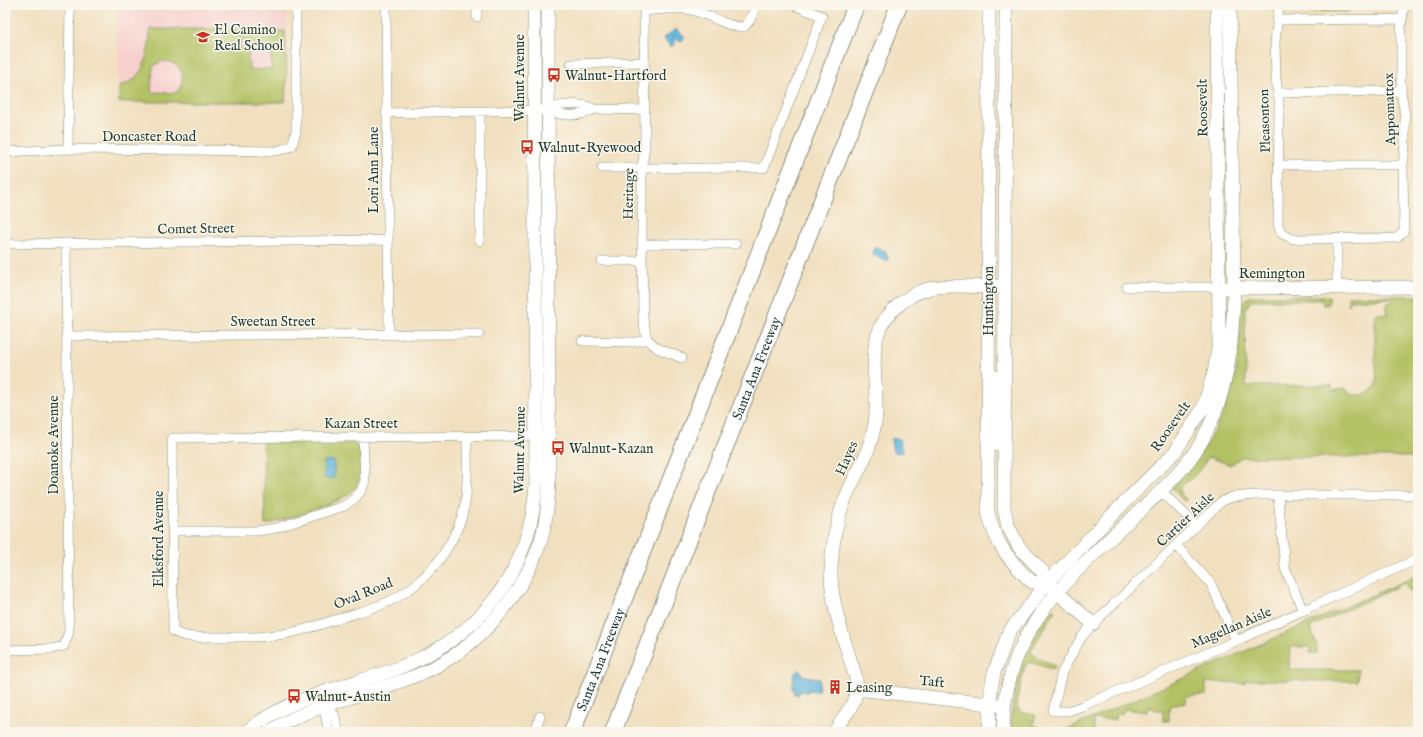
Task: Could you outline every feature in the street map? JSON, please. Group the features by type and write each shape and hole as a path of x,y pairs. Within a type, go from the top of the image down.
{"highway":[{"name":"Santa Ana Freeway","path":"572,732 856,5"},
{"name":"Santa Ana Freeway","path":"615,729 899,5"}],"street":[{"path":"68,149 70,5"},
{"name":"Doncaster Road","path":"5,152 68,149 277,151 292,146 296,131 296,5"},
{"name":"Lori Ann Lane","path":"386,5 389,335"},
{"path":"477,5 477,17"},
{"name":"Walnut Avenue","path":"269,732 297,717 413,677 450,659 476,638 500,614 513,596 530,567 541,538 547,508 549,486 543,436 534,5"},
{"name":"Walnut Avenue","path":"246,732 278,711 323,693 407,665 444,646 466,630 486,610 504,585 520,556 529,532 543,436 548,110 548,5"},
{"name":"Heritage","path":"647,339 643,319 642,261 642,168 645,145 644,8 691,10 734,27 744,27 750,20 756,5"},
{"path":"602,168 764,168 822,16 794,5"},
{"name":"Huntington","path":"989,5 988,370 1004,508 1008,526 1019,547 1043,572 1051,587 1093,624"},
{"name":"Huntington","path":"996,446 1004,285 1006,5"},
{"name":"Roosevelt","path":"989,732 990,704 994,673 1009,632 1051,587 1109,518 1175,452 1203,408 1214,373 1218,342 1220,287 1217,5"},
{"name":"Roosevelt","path":"1003,732 1004,705 1014,663 1022,642 1051,587 1161,491 1185,465 1196,449 1214,415 1226,378 1233,320 1234,289 1230,5"},
{"name":"Pleasonton","path":"1279,5 1279,20 1275,43 1280,165 1278,186 1278,225 1282,234 1293,239 1337,238"},
{"name":"Appomattox","path":"1337,238 1397,238 1405,226 1403,165 1405,146 1405,116 1401,91 1402,18 1404,5"},
{"path":"1279,20 1402,18"},
{"path":"571,64 644,62"},
{"path":"1278,93 1401,91"},
{"path":"386,113 548,110 556,114 587,114 594,109 645,110"},
{"path":"480,111 480,241"},
{"path":"1280,165 1403,165"},
{"path":"1337,238 1337,289"},
{"name":"Comet Street","path":"5,244 387,240"},
{"name":"Doanoke Avenue","path":"5,650 52,649 64,646 69,632 66,243"},
{"path":"642,244 736,244"},
{"path":"602,261 642,261"},
{"name":"Hayes","path":"834,732 851,709 857,689 856,678 834,596 831,572 832,544 841,510 848,491 862,467 873,436 876,407 873,355 877,336 891,312 905,300 920,291 940,285 1004,285"},
{"name":"Remington","path":"1127,287 1220,287 1234,289 1418,287"},
{"name":"Sweetan Street","path":"67,336 480,334"},
{"path":"582,341 635,342 647,339 657,348 682,358"},
{"name":"Kazan Street","path":"172,438 543,436"},
{"path":"173,531 258,531 276,528 344,506 354,499 360,492 365,481 366,468 363,437"},
{"name":"Oval Road","path":"181,636 257,637 288,633 364,611 396,598 424,576 444,554 455,536 464,515 468,498 467,437"},
{"name":"Elksford Avenue","path":"172,438 172,614 173,631 181,636"},
{"path":"1161,491 1196,525"},
{"name":"Cartier Aisle","path":"1053,711 1062,672 1081,638 1093,624 1221,502 1232,497 1418,495"},
{"path":"1278,496 1285,568 1303,611"},
{"path":"1176,546 1211,584 1236,641"},
{"name":"Magellan Aisle","path":"1053,711 1068,711 1236,641 1303,611 1323,600 1418,559"},
{"path":"444,646 450,659"},
{"name":"Taft","path":"857,689 1004,705"},
{"path":"323,693 327,706 334,714 339,732"},
{"path":"327,706 325,715 329,732"},
{"path":"535,732 540,716"}],"shaded area":[{"name":"El Camino Real School","path":"118,5 287,5 288,103 118,103"}],"green space":[{"path":"1287,5 1349,5 1349,12 1292,11 1288,9"},
{"path":"150,29 239,29 239,31 285,31 287,69 285,102 119,102 119,86 128,83 135,78 144,64 149,47","holes":["241,39 252,43 253,46 270,46 272,69 249,70 248,48 239,48","162,61 174,64 181,71 182,82 176,93 151,92 153,66"]},
{"path":"1250,296 1324,296 1330,298 1327,305 1323,305 1322,300 1252,300 1245,309 1246,386 1332,385 1332,390 1345,388 1354,395 1362,395 1368,393 1376,386 1375,314 1387,314 1387,303 1392,302 1392,298 1350,300 1349,305 1348,296 1418,296 1418,457 1241,457 1231,465 1208,457 1202,468 1189,481 1180,487 1180,493 1187,500 1184,501 1172,488 1196,460 1216,429 1230,395 1238,359 1240,306"},
{"path":"263,441 359,442 361,470 357,485 352,491 330,504 300,515 265,525"},
{"path":"1418,575 1418,587 1412,587 1412,597 1405,583 1310,627 1317,645 1317,653 1310,653 1310,647 1290,647 1289,670 1358,670 1357,681 1246,680 1245,683 1206,682 1206,695 1186,696 1185,703 1176,703 1176,705 1171,705 1169,708 1169,721 1163,721 1163,710 1147,708 1147,712 1124,709 1123,713 1116,714 1116,719 1094,719 1094,732 1061,732"},
{"path":"1048,611 1055,611 1031,650 1033,655 1055,666 1054,670 1030,662 1025,666 1016,704 1020,712 1036,715 1033,725 1039,727 1038,732 1011,732 1013,699 1020,668 1032,639"}],"water":[{"path":"677,29 685,37 681,41 676,38 675,43 671,47 663,38"},
{"path":"876,247 886,251 887,261 874,255 873,252"},
{"path":"898,438 900,440 901,448 904,451 902,453 893,452 891,439"},
{"path":"324,461 334,461 334,478 324,478"},
{"path":"798,670 801,671 802,675 820,679 818,691 800,691 798,695 795,694 793,688 794,675"}],"place":[{"name":"El Camino Real School","path":"203,37"},
{"name":"Walnut-Hartford","path":"554,75"},
{"name":"Walnut-Ryewood","path":"527,147"},
{"name":"Walnut-Kazan","path":"558,448"},
{"name":"Leasing","path":"835,687"},
{"name":"Walnut-Austin","path":"294,696"}]}
